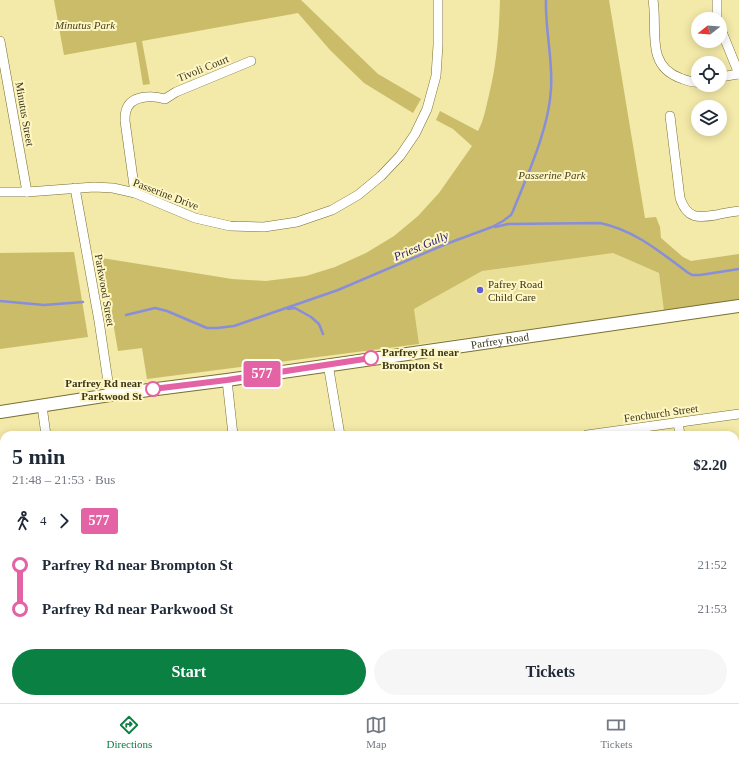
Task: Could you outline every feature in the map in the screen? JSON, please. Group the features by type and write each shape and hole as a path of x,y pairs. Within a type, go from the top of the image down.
{"main road":[{"name":"Parfrey Road","path":"0,412 110,395 227,380 328,364 739,306"}],"street":[{"name":"Passerine Drive","path":"0,192 27,192 94,187 113,188 135,193 195,218 230,226 264,227 296,222 332,210 358,195 381,176 400,156 415,134 427,109 436,76 438,0"},
{"path":"653,0 656,52 658,60 674,76 691,82"},
{"path":"717,0 717,12"},
{"name":"Minutus Street","path":"0,41 2,69 27,192"},
{"path":"727,44 739,74 727,76"},
{"name":"Tivoli Court","path":"135,193 125,121 126,111 130,104 136,99 150,97 165,99 176,92 251,61"},
{"path":"670,116 680,198 683,206 688,212 695,216 702,217 739,210"},
{"name":"Parkwood Street","path":"75,188 99,322 110,395"},
{"path":"328,364 339,431"},
{"path":"227,380 233,431"},
{"path":"42,406 45,431"},
{"name":"Fenchurch Street","path":"615,431 739,414"},
{"path":"678,422 679,431"}],"shaded area":[{"path":"613,253 659,273 664,311 419,344 414,309 482,271"}],"green space":[{"name":"Minutus Park","path":"54,0 301,0 378,74 421,99 413,113 364,83 330,50 298,13 142,41 150,84 143,85 136,42 64,55"},
{"name":"Passerine Park","path":"500,0 609,0 645,218 656,217 660,227 661,238 683,257 691,261 739,254 739,300 664,311 659,273 613,253 482,271 414,309 419,344 147,379 142,348 118,351 102,258 232,279 266,281 306,276 335,267 366,253 394,236 418,216 439,193 472,146 453,129 436,120 440,111 478,131 482,122 496,60"},
{"path":"74,252 88,337 0,349 0,253"}],"waterway":[{"name":"Priest Gully","path":"126,315 155,308 167,311 207,328 234,326 338,290 446,244 492,227 503,221 511,215 513,211 537,151 549,104 551,78 546,0"},
{"path":"495,227 508,224 600,223 612,226 646,242 692,275 739,269"},
{"name":"Priest Gully","path":"0,301 44,305 83,302"},
{"path":"288,309 295,308 311,317 319,324 323,334"}],"bus line":[{"name":"577","path":"153,389 227,380 371,358"}],"place":[{"name":"Pafrey Road Child Care","path":"480,290"},
{"name":"Parfrey Rd near Brompton St","path":"371,358"},
{"name":"Parfrey Rd near Parkwood St","path":"153,389"}]}
